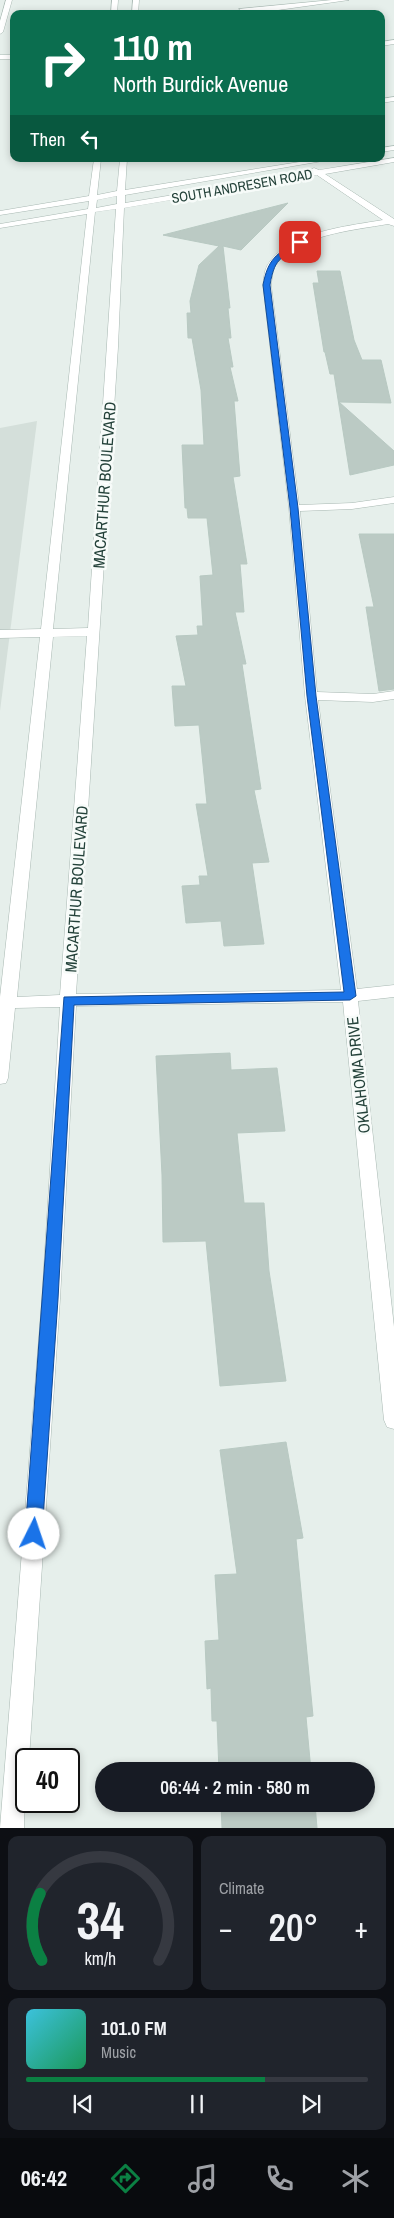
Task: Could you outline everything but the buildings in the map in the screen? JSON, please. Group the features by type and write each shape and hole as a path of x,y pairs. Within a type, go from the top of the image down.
{"street":[{"path":"0,32 9,0"},
{"path":"256,10 346,0"},
{"path":"0,1078 4,1003 47,632 97,162"},
{"name":"MACARTHUR BOULEVARD","path":"12,1828 51,1299 68,1000 113,347 123,162"},
{"path":"301,162 392,222"},
{"name":"SOUTH ANDRESEN ROAD","path":"0,212 314,162"},
{"name":"SOUTH ANDRESEN ROAD","path":"0,226 382,162"},
{"name":"OKLAHOMA DRIVE","path":"392,222 328,234 300,242 280,254 270,268 266,285 294,508 312,696 350,996 394,1420"},
{"path":"294,508 352,506 394,500"},
{"path":"0,634 94,632"},
{"path":"312,696 373,698 394,696"},
{"path":"4,1003 68,1000 350,996 394,991"}],"shaded area":[{"path":"37,421 0,711 0,428"}],"route":[{"path":"34,1534 51,1299 68,1000 350,996 312,696 294,508 266,285 270,268 280,254 300,242"}]}
